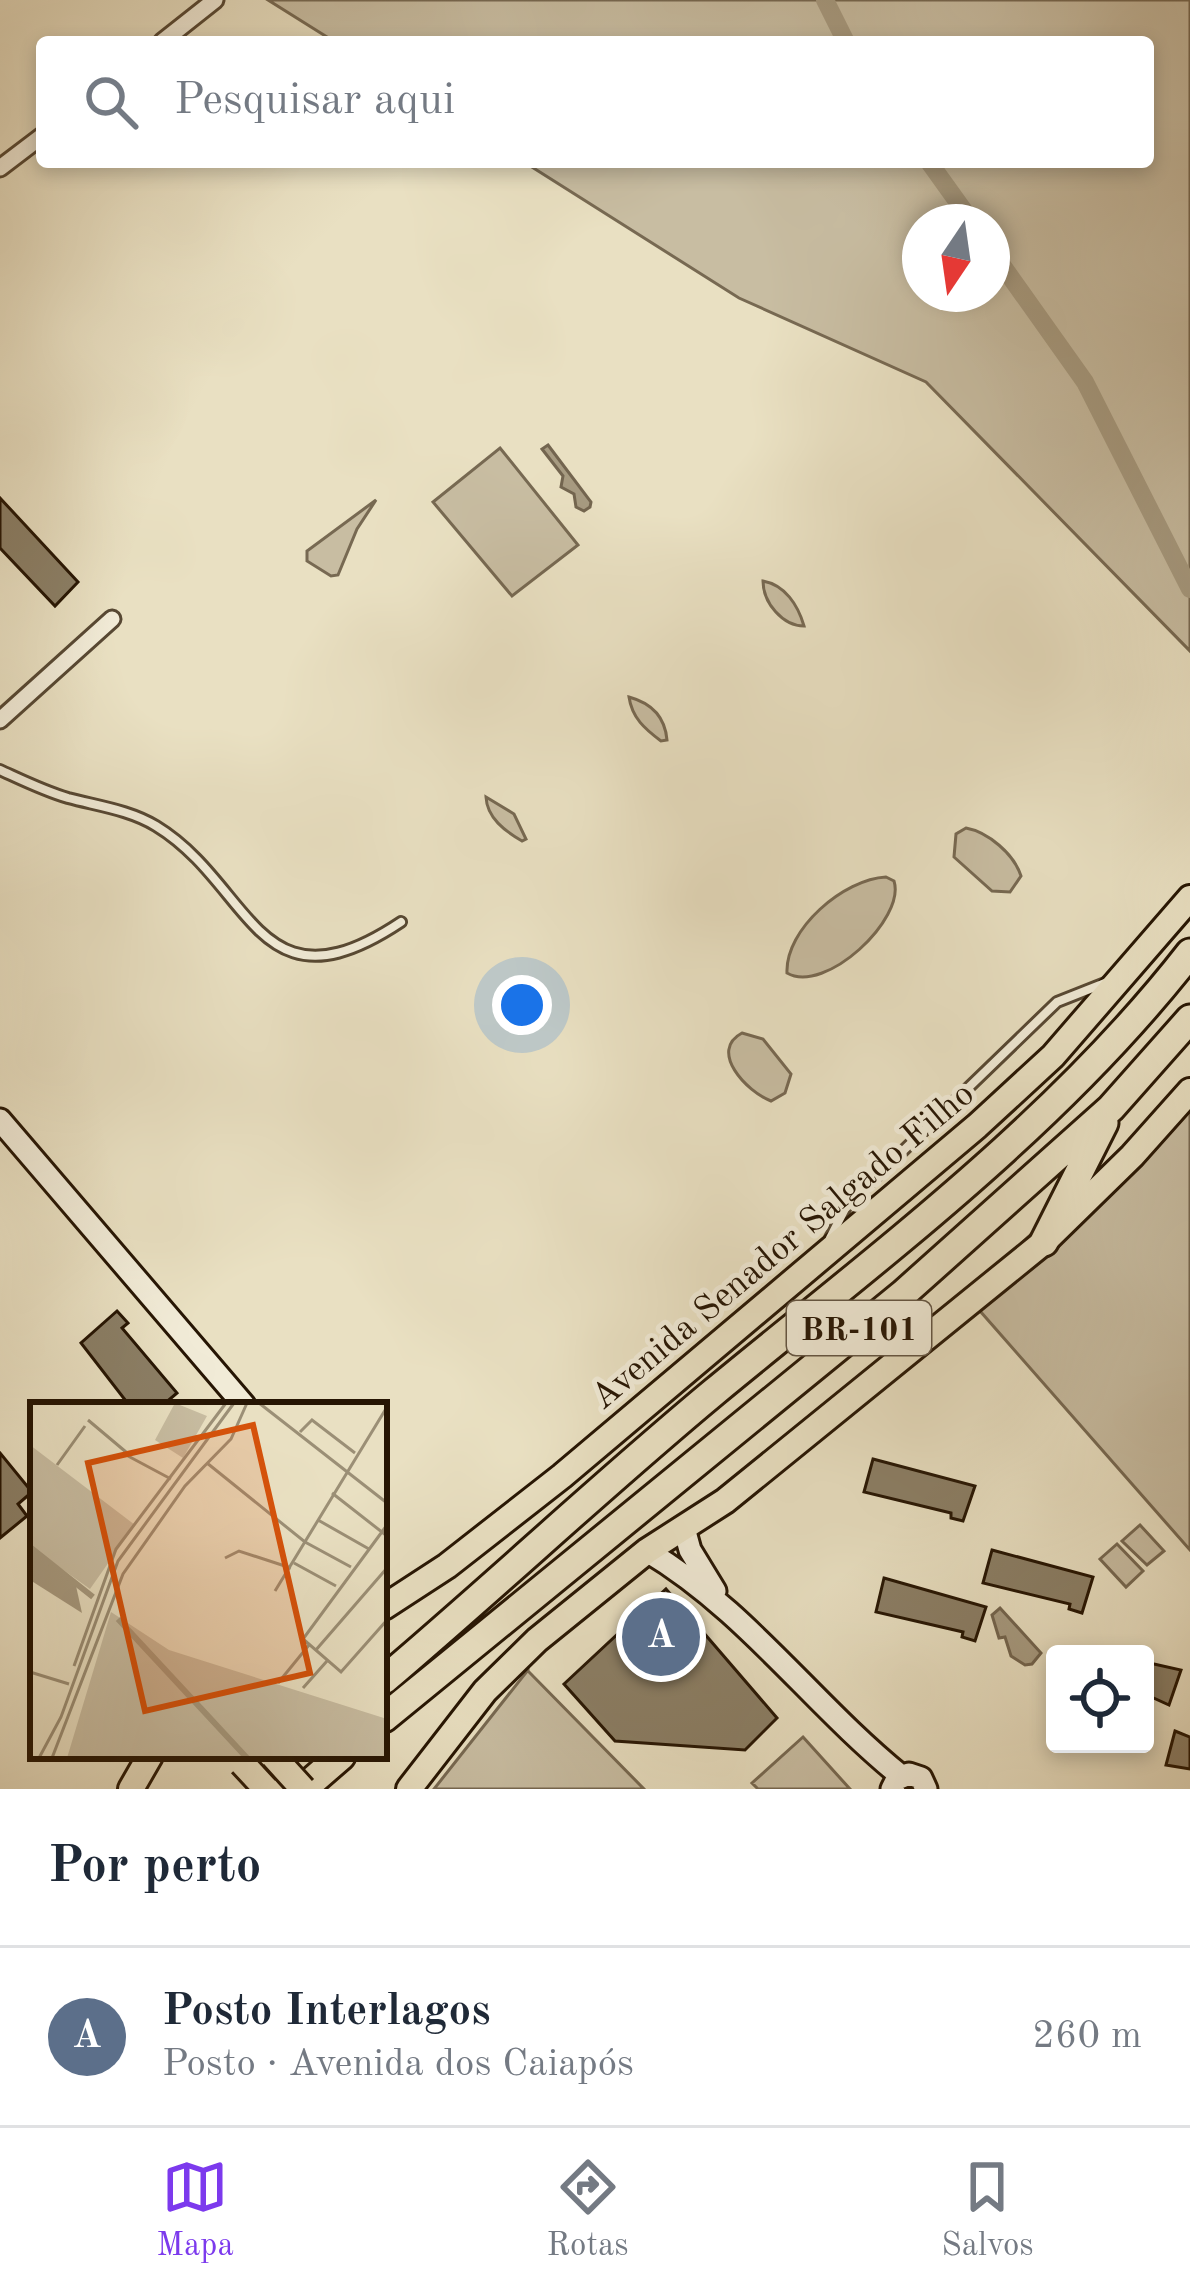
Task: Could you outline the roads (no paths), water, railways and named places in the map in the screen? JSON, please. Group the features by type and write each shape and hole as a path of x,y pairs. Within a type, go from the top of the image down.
{"highway":[{"name":"Avenida Senador Salgado Filho","path":"387,1677 681,1420 1006,1147 1120,1034 1190,953"},
{"name":"BR-101","path":"387,1716 903,1294 1111,1108 1190,1019"},
{"path":"1044,1242 1111,1108"},
{"path":"262,1789 292,1759"},
{"path":"303,1789 337,1759"}],"main road":[{"name":"Avenida Senador Salgado Filho","path":"387,1604 447,1566 562,1476 993,1112 1053,1056 1190,898"},
{"path":"410,1789 485,1690 537,1640 647,1551 725,1501 1044,1242 1190,1091"},
{"path":"0,1120 241,1402"},
{"path":"685,1528 696,1561 722,1601 869,1750 895,1783 917,1776 926,1789"},
{"path":"647,1551 722,1601"},
{"path":"131,1789 148,1759"},
{"path":"236,1759 262,1789"},
{"path":"276,1759 303,1789"}],"street":[{"path":"170,36 215,0"},
{"path":"0,169 36,141"},
{"path":"0,720 112,619"}],"lane":[{"path":"0,770 40,789 158,826 191,854 232,904 295,952 311,956 348,952 401,922"},
{"path":"819,1257 847,1205 1057,1002 1124,977"}],"waterway":[{"path":"825,0 843,36"},
{"path":"933,168 959,204"},
{"path":"1010,276 1085,382 1190,589"}],"place":[{"name":"Posto Interlagos","path":"661,1637"}]}
